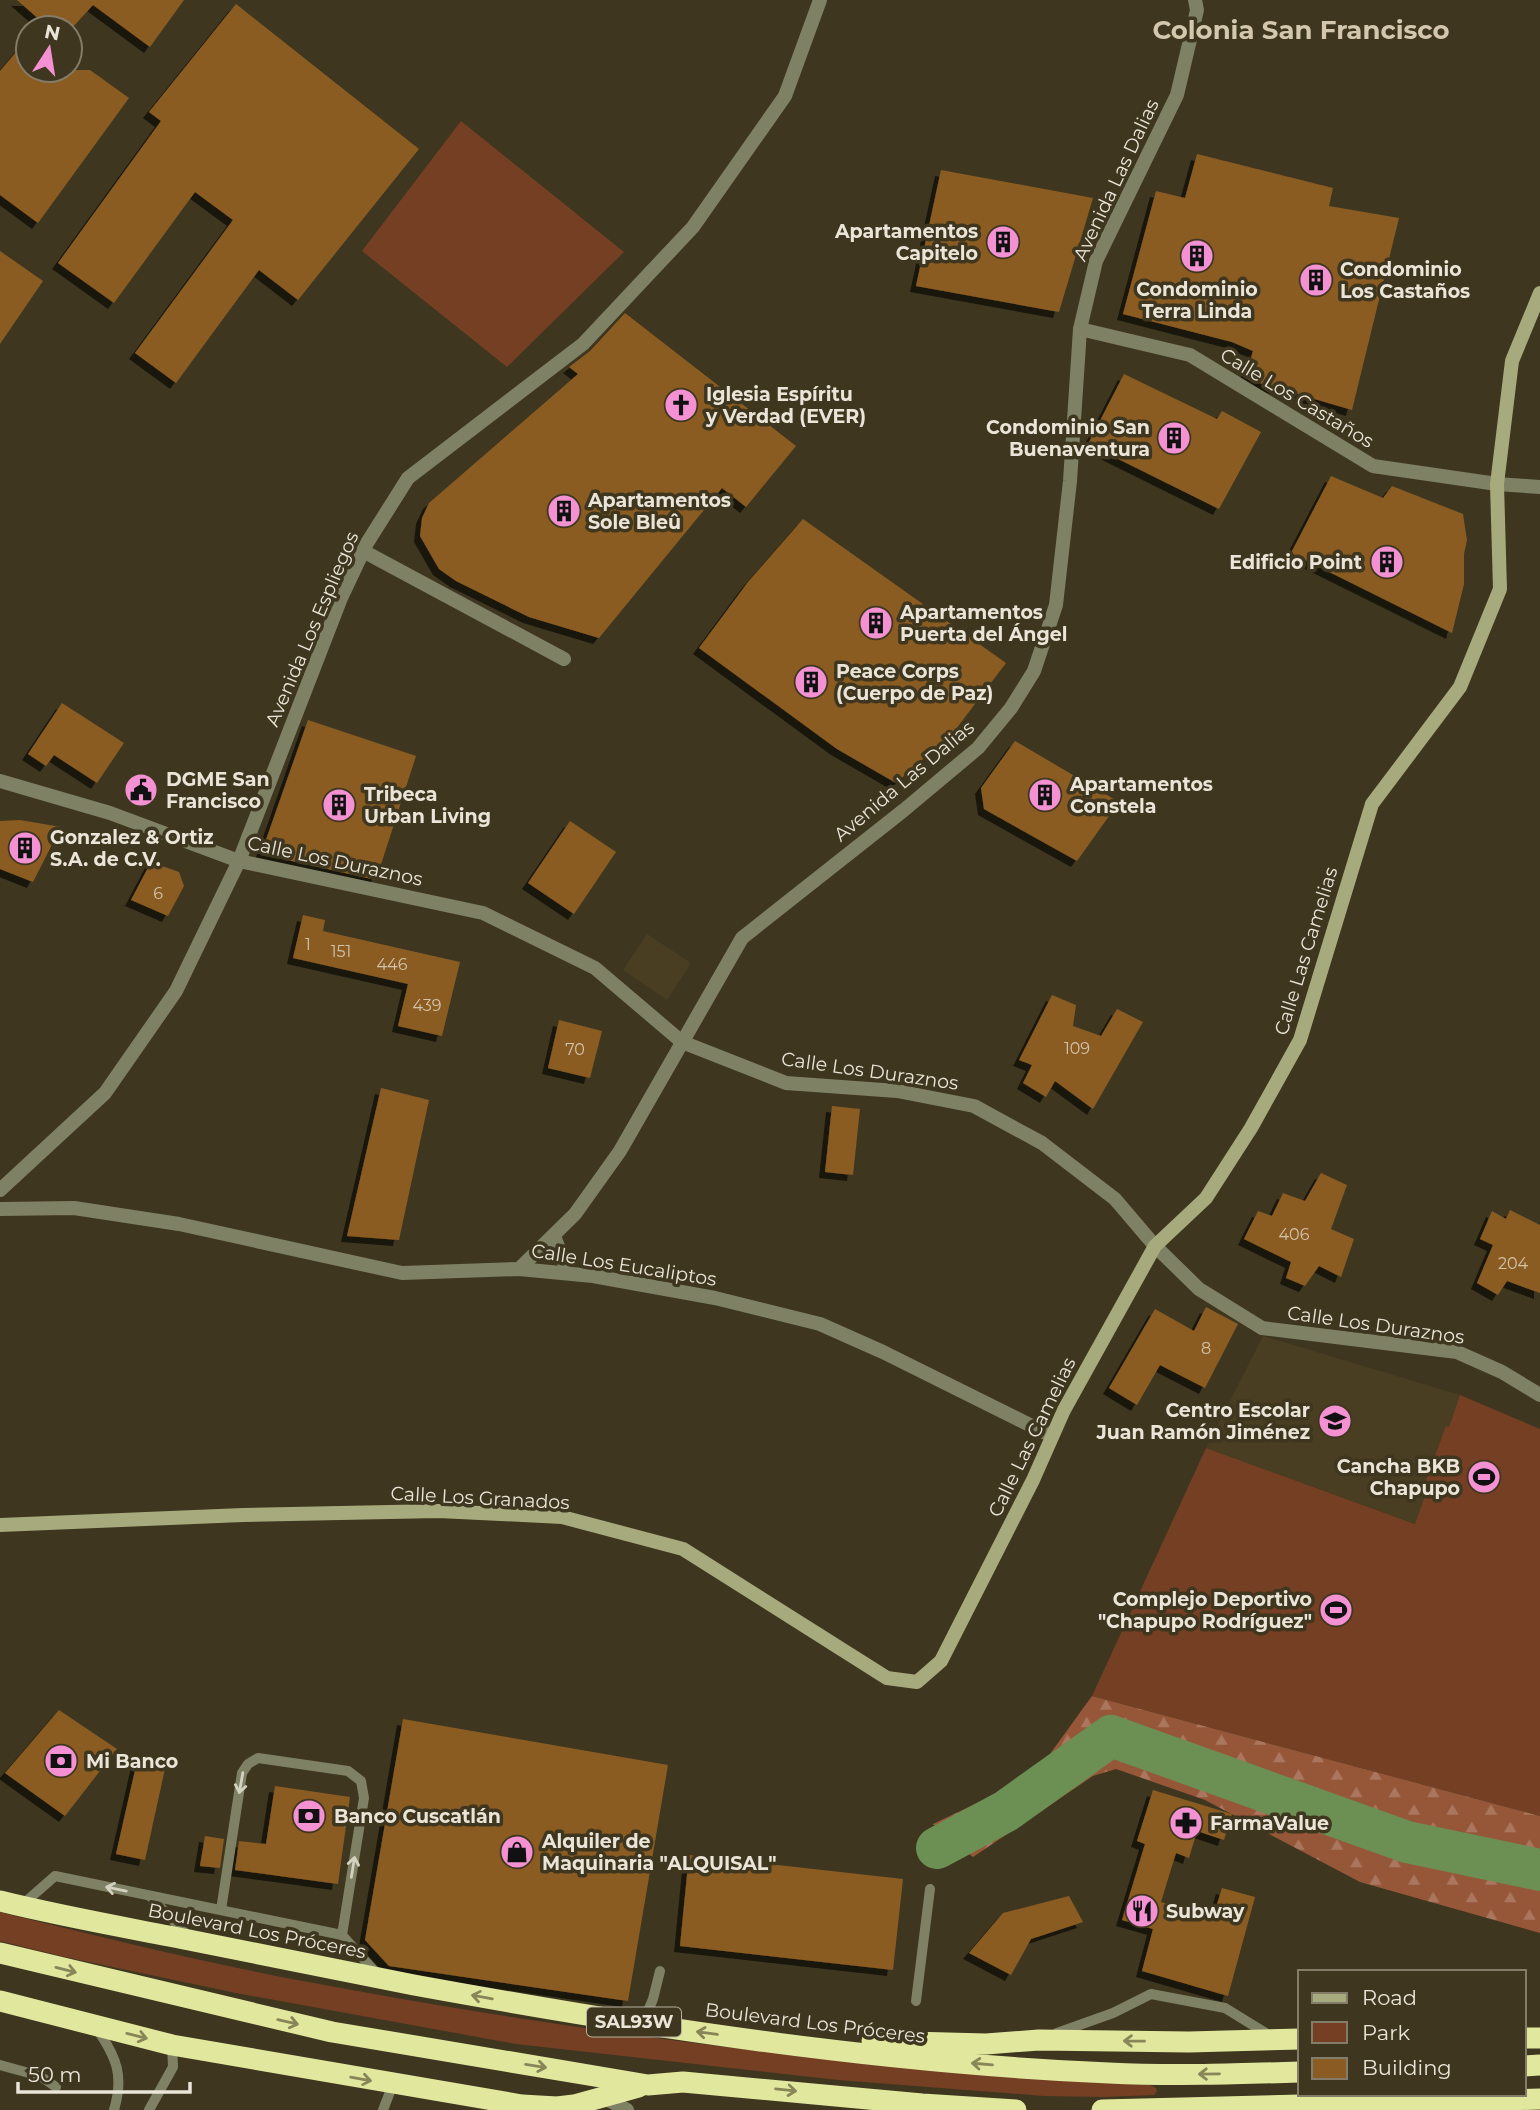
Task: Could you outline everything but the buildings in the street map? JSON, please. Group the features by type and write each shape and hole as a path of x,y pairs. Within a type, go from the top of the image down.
{"highway":[{"name":"Boulevard Los Próceres","path":"10,1904 293,1963 591,2017 749,2039 901,2057 1111,2073 1298,2072"},
{"path":"0,1953 332,2032 648,2085"},
{"path":"0,2001 172,2045 522,2105 556,2108 648,2085 683,2082 1016,2110"},
{"path":"749,2039 986,2043 1039,2040 1189,2042 1298,2039"},
{"path":"1276,2039 1277,2073"},
{"path":"1102,2110 1540,2099"}],"street":[{"name":"Avenida Los Espliegos","path":"0,1190 105,1093 176,991 239,861 341,598 363,551 408,478 583,344 693,227 785,96 820,0"},
{"name":"Avenida Las Dalias","path":"519,1269 575,1214 620,1151 742,938 978,748 1011,708 1034,671 1056,605 1070,481 1080,329 1096,261 1177,95 1197,10 1195,0"},
{"name":"Calle Las Camelias","path":"917,1682 941,1661 1033,1480 1064,1410 1155,1246 1206,1198 1251,1128 1300,1040 1372,804 1460,687 1500,589 1497,484 1512,361 1540,293"},
{"name":"Calle Los Castaños","path":"1080,329 1189,355 1373,466 1497,484 1540,487"},
{"path":"363,551 564,659"},
{"name":"Calle Los Duraznos","path":"0,781 110,813 239,861 483,913 595,968 682,1042 786,1083 897,1091 974,1106 1042,1143 1105,1191 1199,1289 1262,1328 1457,1352 1502,1372 1540,1395"},
{"name":"Calle Los Eucaliptos","path":"0,1209 74,1208 179,1224 402,1273 519,1269 568,1273 715,1298 820,1324 883,1352 1052,1436"},
{"path":"554,1236 568,1273"},
{"name":"Calle Los Granados","path":"0,1525 243,1515 426,1512 562,1517 683,1549 887,1678 917,1682"},
{"path":"603,2097 627,2110"}],"lane":[{"path":"222,1910 242,1773 248,1764 258,1758 348,1771 361,1782 364,1798 342,1935"},
{"path":"10,1904 55,1876 342,1935 380,1978"},
{"path":"916,2001 930,1889"},
{"path":"150,1896 193,1941"},
{"path":"643,2023 660,1971"},
{"path":"1039,2040 1152,1994 1225,2008 1276,2039"},
{"path":"95,2026 108,2044 120,2080 114,2110"},
{"path":"149,2110 173,2067 172,2045"},
{"path":"0,2065 40,2076 56,2087"},
{"path":"383,2110 393,2084"}],"shaded area":[{"path":"647,934 691,963 667,1000 623,970"},
{"name":"Centro Escolar Juan Ramón Jiménez","path":"1263,1336 1460,1395 1416,1524 1206,1448"}],"green space":[{"path":"461,121 624,252 507,367 362,251"},
{"name":"Complejo Deportivo \"Chapupo Rodríguez\"","path":"1460,1395 1540,1429 1540,1816 1092,1696 1206,1448 1415,1524 1425,1496 1421,1494"},
{"path":"1092,1696 1540,1816 1540,1933 1360,1882 1205,1800 1116,1769 1093,1776 973,1857 933,1824 1034,1776"},
{"path":"0,1912 265,1974 514,2017 725,2047 937,2069 1150,2085 1157,2091 1154,2095 1044,2096 838,2080 516,2044 236,1993 0,1941"}],"waterway":[{"path":"937,1848 1006,1811 1111,1736 1407,1842 1540,1870"}],"place":[{"name":"Apartamentos Capitelo","path":"1003,242"},
{"name":"Condominio Terra Linda","path":"1197,256"},
{"name":"Condominio Los Castaños","path":"1316,280"},
{"name":"Iglesia Espíritu y Verdad (EVER)","path":"681,405"},
{"name":"Condominio San Buenaventura","path":"1174,438"},
{"name":"Apartamentos Sole Bleû","path":"564,511"},
{"name":"Edificio Point","path":"1387,562"},
{"name":"Apartamentos Puerta del Ángel","path":"876,623"},
{"name":"Peace Corps (Cuerpo de Paz)","path":"811,682"},
{"name":"DGME San Francisco","path":"141,790"},
{"name":"Apartamentos Constela","path":"1045,795"},
{"name":"Tribeca Urban Living","path":"339,805"},
{"name":"Gonzalez & Ortiz S.A. de C.V.","path":"25,848"},
{"name":"Centro Escolar Juan Ramón Jiménez","path":"1335,1421"},
{"name":"Cancha BKB Chapupo","path":"1484,1477"},
{"name":"Complejo Deportivo \"Chapupo Rodríguez\"","path":"1336,1610"},
{"name":"Mi Banco","path":"61,1761"},
{"name":"Banco Cuscatlán","path":"309,1816"},
{"name":"FarmaValue","path":"1186,1823"},
{"name":"Alquiler de Maquinaria \"ALQUISAL\"","path":"517,1852"},
{"name":"Subway","path":"1142,1911"}],"district":[{"name":"Colonia San Francisco","path":"1301,30"}]}
